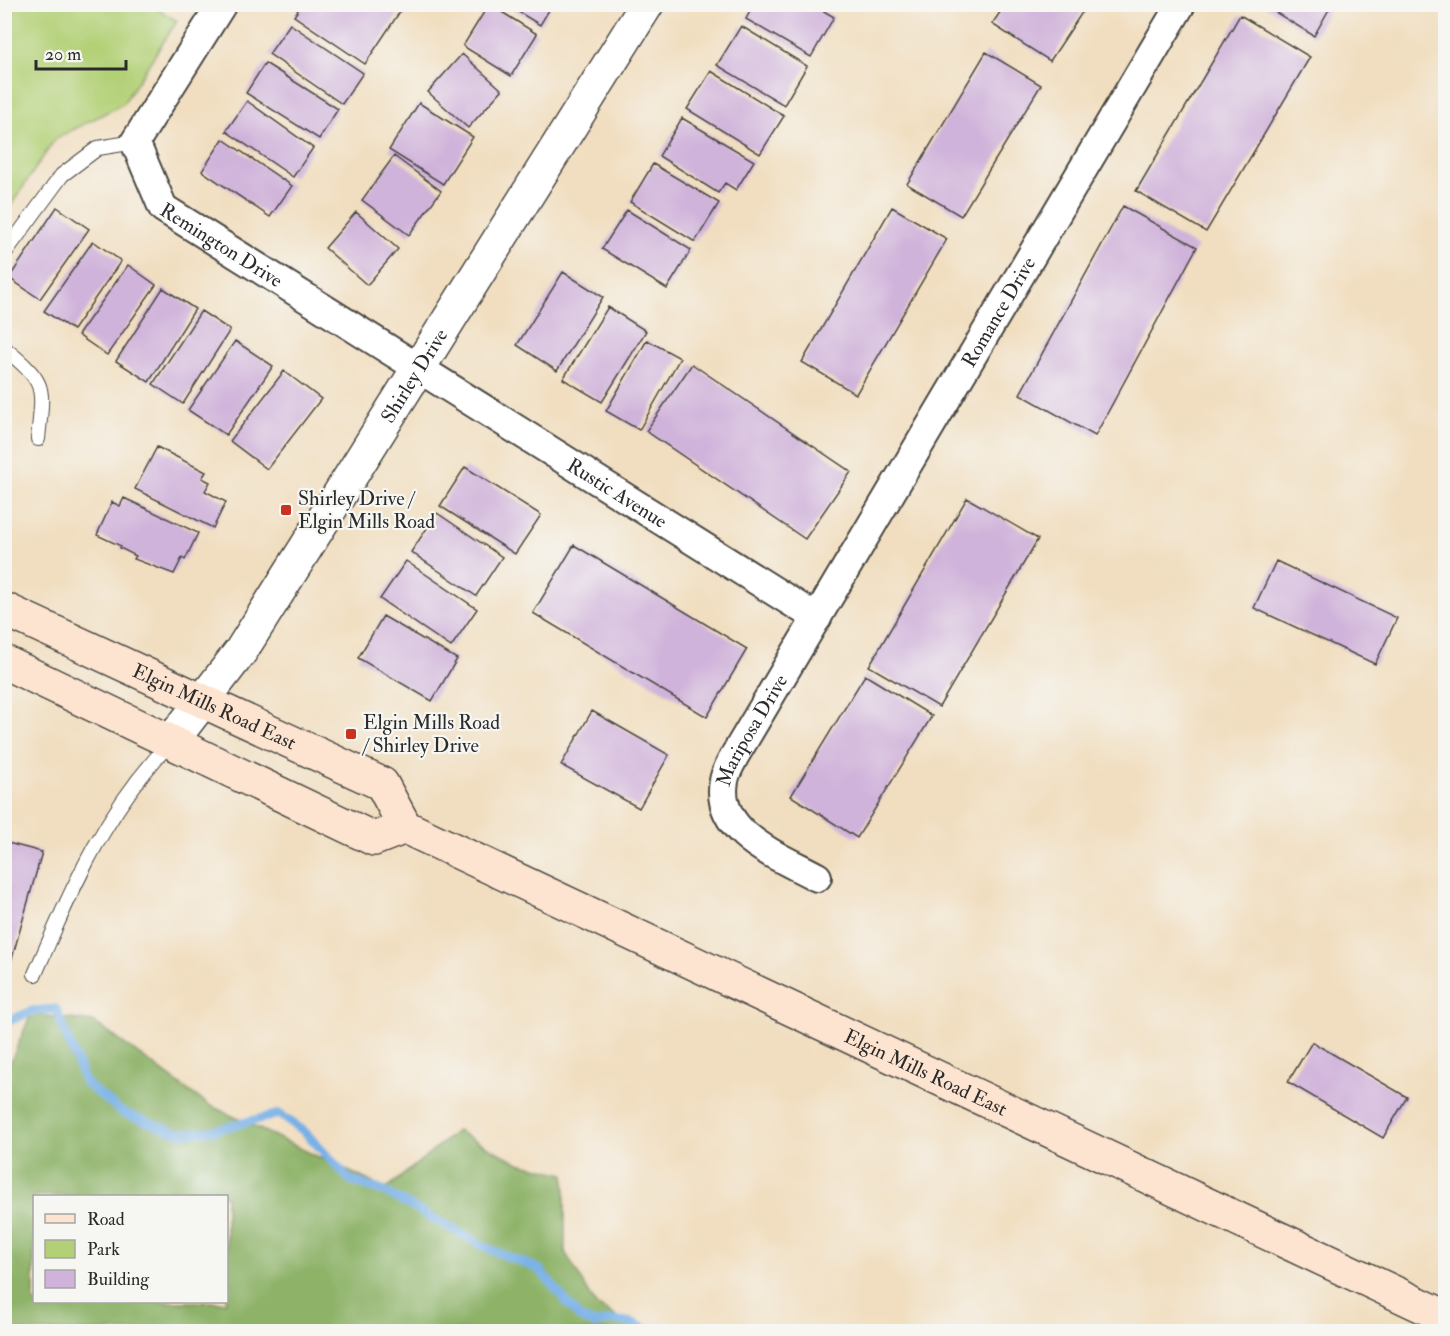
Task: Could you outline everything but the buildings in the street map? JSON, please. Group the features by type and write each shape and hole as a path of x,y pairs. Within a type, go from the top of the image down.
{"main road":[{"name":"Elgin Mills Road East","path":"4,609 382,784 405,827 1446,1317"},
{"path":"4,662 374,839 405,827"}],"street":[{"path":"135,142 222,4"},
{"name":"Shirley Drive","path":"171,742 241,651 647,4"},
{"name":"Romance Drive","path":"817,618 1181,4"},
{"name":"Remington Drive","path":"135,142 163,208 418,370"},
{"name":"Rustic Avenue","path":"418,370 498,417 817,618"},
{"name":"Mariposa Drive","path":"817,618 735,755 724,781 725,806 747,838 818,877"}],"lane":[{"path":"4,254 62,175 98,148 135,142"},
{"path":"4,348 31,370 42,391 38,439"},
{"path":"35,974 67,899 113,813 144,771 171,742"}],"green space":[{"path":"5,4 151,5 177,21 123,104 55,139 5,214"},
{"path":"31,1014 94,1022 207,1104 386,1189 457,1131 519,1163 565,1174 565,1252 596,1305 642,1331 5,1331 5,1075"}],"waterway":[{"path":"4,1023 32,1011 56,1009 85,1083 123,1113 179,1133 211,1131 279,1114 304,1131 350,1180 385,1192 489,1249 539,1269 580,1318 595,1324 614,1320 633,1323 653,1332"}],"place":[{"name":"Shirley Drive / Elgin Mills Road","path":"286,510"},
{"name":"Elgin Mills Road / Shirley Drive","path":"351,734"}]}
